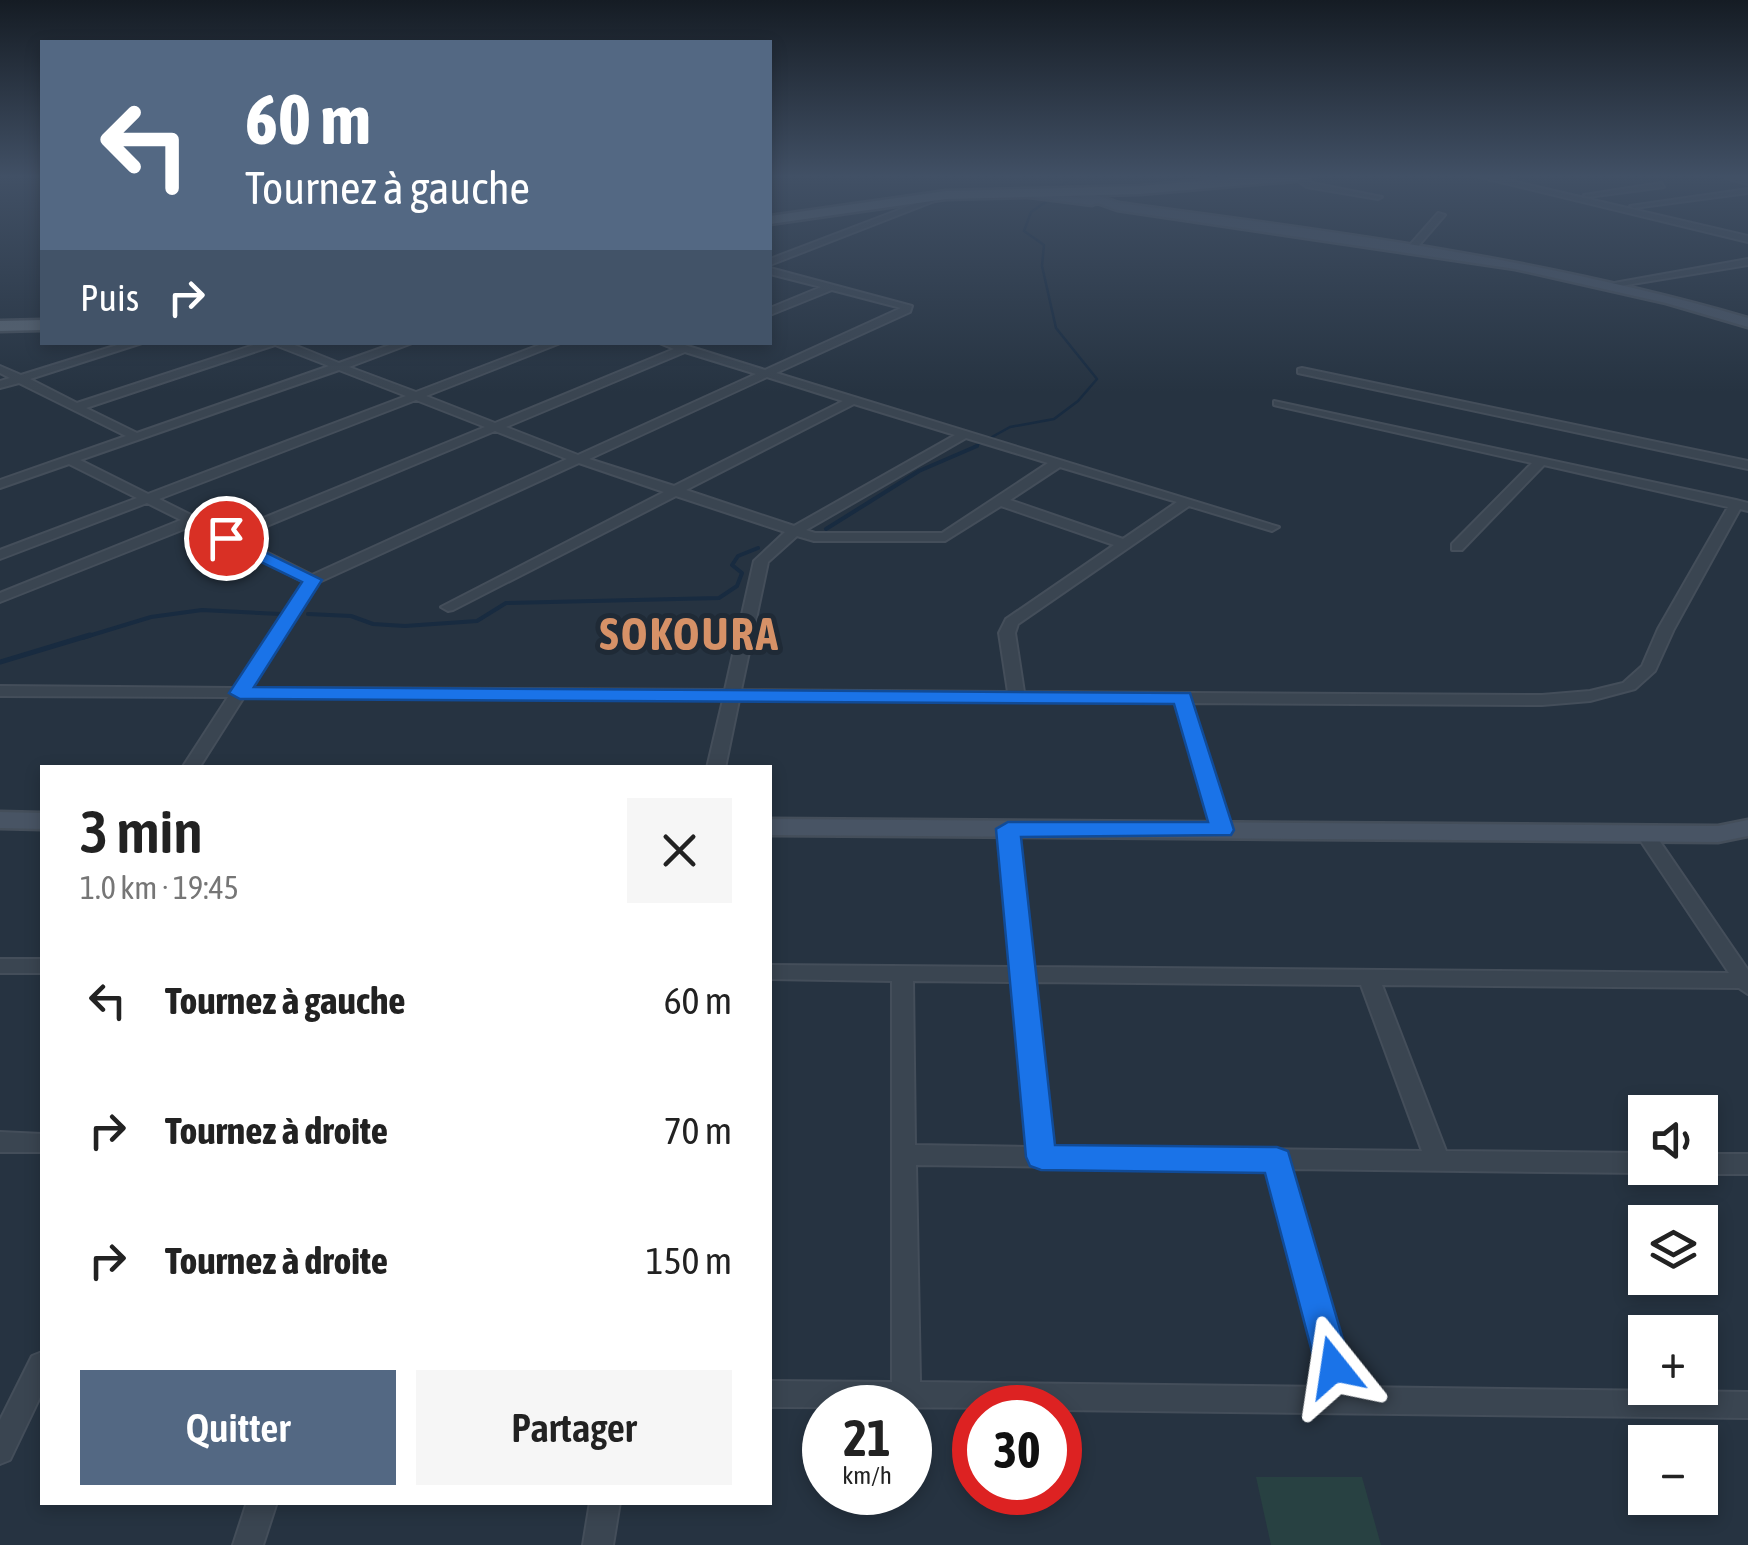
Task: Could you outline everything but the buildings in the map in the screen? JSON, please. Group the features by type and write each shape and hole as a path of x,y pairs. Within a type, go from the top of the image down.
{"main road":[{"path":"0,326 40,325"}],"street":[{"path":"772,261 807,248"},
{"path":"1405,248 1608,285 1748,323"},
{"path":"1608,285 1748,262"},
{"path":"192,765 312,580 908,308 772,271"},
{"path":"772,311 833,286"},
{"path":"0,385 130,345"},
{"path":"77,407 266,345"},
{"path":"282,345 578,459 814,537 945,537 1057,463"},
{"path":"2,482 402,345"},
{"path":"0,555 550,345"},
{"path":"671,345 1272,527"},
{"path":"226,538 692,345"},
{"path":"0,369 136,437"},
{"path":"1302,371 1748,465"},
{"path":"448,606 853,400"},
{"path":"0,690 1542,700 1590,696 1629,686 1648,668 1666,629 1742,505 1278,403"},
{"path":"717,765 757,569 770,550 794,532 964,434"},
{"path":"70,460 312,580"},
{"path":"1457,546 1541,460"},
{"path":"1001,500 1122,543"},
{"path":"1017,697 1007,633 1011,622 1187,501"},
{"path":"0,598 192,521"},
{"path":"1182,698 1222,830"},
{"path":"0,820 40,821"},
{"path":"772,827 1645,834 1718,834 1748,828"},
{"path":"1008,829 1041,1157"},
{"path":"1645,834 1746,984"},
{"path":"0,966 40,966"},
{"path":"772,972 1746,984"},
{"path":"902,974 906,1385"},
{"path":"1369,978 1437,1160"},
{"path":"0,1142 40,1143"},
{"path":"903,1156 1628,1163"},
{"path":"1277,1160 1343,1402"},
{"path":"1718,1164 1748,1164"},
{"path":"0,1450 40,1369"},
{"path":"772,1394 802,1395"},
{"path":"932,1397 1748,1405"},
{"path":"248,1545 261,1505"},
{"path":"598,1545 605,1505"}],"green space":[{"path":"1256,1477 1362,1477 1381,1545 1271,1545"}],"waterway":[{"path":"972,448 1010,427 1054,419 1078,401 1097,379 1056,328 1042,266 1044,248"},
{"path":"826,529 919,471 977,446"},
{"path":"308,614 351,616 373,624 405,626 477,621 506,603 719,598 737,586 742,573 732,565 738,556 758,548"},
{"path":"82,638 151,617 202,610 281,614"},
{"path":"0,662 90,635"}],"district":[{"name":"SOKOURA","path":"690,634"}],"route":[{"path":"226,538 312,580 240,693 1182,698 1222,830 1008,829 1041,1157 1277,1160 1334,1367"}]}
